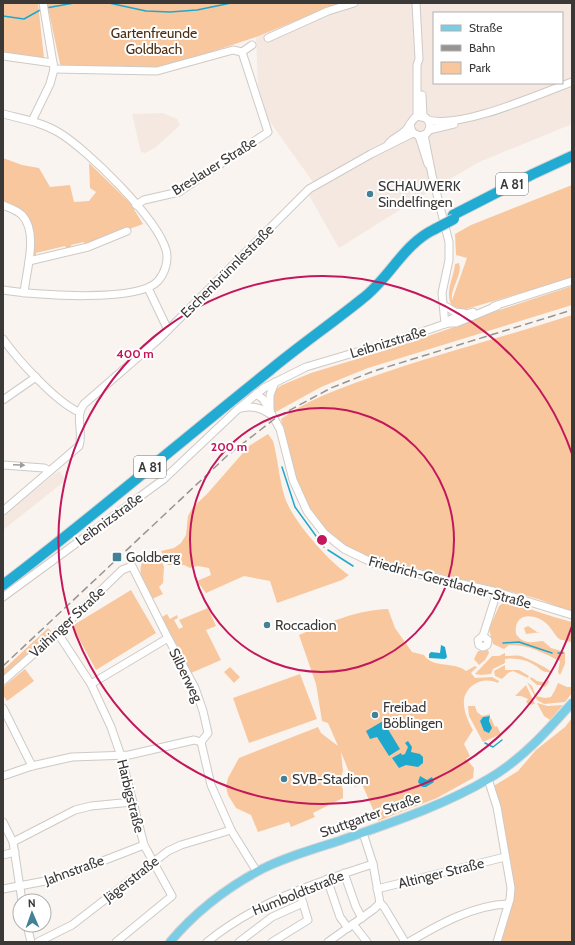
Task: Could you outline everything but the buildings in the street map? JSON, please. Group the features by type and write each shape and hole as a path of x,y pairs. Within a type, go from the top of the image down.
{"highway":[{"name":"A 81","path":"3,579 79,520 263,369 357,297 376,279 407,244 453,217 533,174 572,156"},
{"name":"A 81","path":"453,217 532,178 572,161"},
{"name":"A 81","path":"3,585 74,530 270,370 368,295 384,279 404,253 435,227"}],"main road":[{"name":"Stuttgarter Straße","path":"170,942 202,908 257,872 289,858 437,804 488,779 514,761 533,745 572,703"}],"street":[{"path":"268,38 328,11 354,3"},
{"path":"410,124 421,134 430,125 423,118 417,65 419,62 416,3"},
{"path":"32,121 50,84 53,66 43,4"},
{"path":"3,56 53,66 157,72 233,50 242,52 252,45"},
{"name":"Breslauer Straße","path":"136,205 144,200 178,192 268,132 242,52"},
{"path":"423,118 437,122 448,121 492,110 572,82"},
{"name":"Eschenbrünnlestraße","path":"80,412 87,401 142,355 309,189 387,146 492,110"},
{"path":"3,114 32,121 56,131 76,145 110,176 136,205 164,243 167,255 162,276 148,288 118,293 86,295 24,293 3,290"},
{"name":"Eschenbrünnlestraße","path":"387,146 394,138 405,131 413,119 423,118"},
{"name":"Leibnizstraße","path":"3,597 164,479 238,409 256,394 275,382 306,367 446,324 442,297 450,252 447,232 421,134"},
{"path":"3,205 20,214 28,224 30,236 30,261 24,293"},
{"path":"30,261 88,247 127,231"},
{"path":"446,324 451,319 497,306 572,281"},
{"path":"148,288 168,330"},
{"path":"442,297 450,316 446,324"},
{"path":"446,324 456,323 497,306"},
{"path":"447,307 458,313 474,312"},
{"path":"3,339 17,357 36,377 71,408 80,412 79,446 3,511"},
{"path":"3,400 36,377"},
{"name":"Friedrich-Gerstlacher-Straße","path":"270,414 270,395 275,382"},
{"name":"Friedrich-Gerstlacher-Straße","path":"256,394 258,402 263,409 270,414"},
{"name":"Friedrich-Gerstlacher-Straße","path":"256,394 263,399 281,434 293,480 300,497 315,523 334,542 356,556 373,563 497,592 572,615"},
{"path":"238,409 253,406 263,409"},
{"path":"3,465 44,468 50,471"},
{"name":"Vaihinger Straße","path":"3,681 122,570 132,566"},
{"name":"Silberweg","path":"132,566 195,688 203,711 208,733 201,742 211,785 231,830 257,872"},
{"path":"483,636 497,592"},
{"name":"Harbigstraße","path":"57,632 91,684 111,727 144,845 172,896 116,942"},
{"path":"91,684 168,638"},
{"path":"3,708 32,766"},
{"path":"3,776 32,766 79,756 120,756 194,740 201,742"},
{"path":"488,779 497,807 511,888 497,942"},
{"path":"13,842 75,810 91,806 132,802"},
{"path":"3,822 13,842 21,893"},
{"name":"Jägerstraße","path":"38,942 72,925 153,861 180,845 231,830"},
{"path":"363,832 373,864 380,903 384,907 405,942"},
{"name":"Jahnstraße","path":"3,889 56,879 144,845"},
{"path":"3,855 15,852"},
{"name":"Altinger Straße","path":"378,889 505,857"},
{"name":"Humboldtstraße","path":"207,942 222,929 255,909 299,890 373,864"},
{"path":"344,873 356,907 362,918"},
{"path":"328,879 340,917 367,942"},
{"path":"272,942 308,920 299,890"},
{"path":"239,942 272,917 303,903"},
{"path":"328,942 374,909 380,903"},
{"path":"409,942 434,927 462,914 508,904"}],"shaded area":[{"path":"340,3 572,3 572,124 479,162 339,248 306,190 313,182 268,119 258,85 256,37"},
{"path":"163,113 177,119 180,125 156,147 145,153 141,152 132,114"},
{"path":"59,471 66,480 3,530 3,514"}],"green space":[{"path":"3,3 38,3 44,58 3,53"},
{"name":"Gartenfreunde Goldbach","path":"47,3 340,3 256,37 157,70 66,67 60,64"},
{"path":"3,158 22,165 39,168 50,187 70,185 74,202 89,201 96,192 90,188 89,163 130,203 143,224 85,245 84,242 71,245 72,249 67,250 65,246 36,253 36,257 33,257 33,236 30,223 20,213 3,202"},
{"path":"572,185 572,278 463,310 452,306 449,290 455,264 459,263 460,268 452,295 452,300 467,258 456,255 455,234 471,225"},
{"path":"572,286 572,305 368,368 321,387 274,413 271,406 276,389 311,373 396,347 463,324 463,322"},
{"path":"572,315 572,612 538,599 498,588 361,555 335,539 308,510 294,474 281,419 311,401 366,379"},
{"path":"268,434 273,441 283,491 289,507 312,540 332,561 349,575 342,580 277,603 270,581 244,576 206,593 197,581 211,575 209,568 198,566 190,568 184,565 168,565 161,551 174,548 181,543 186,535 188,516 193,507 207,494 249,446"},
{"path":"157,550 164,567 163,583 159,587 163,594 152,599 142,578 141,566 143,560"},
{"path":"131,590 156,633 96,670 72,626"},
{"path":"505,601 572,622 572,643 559,639 548,625 538,618 526,616 518,621 516,627 516,634 522,640 528,642 543,641 551,648 565,652 565,664 560,675 558,672 560,661 548,655 523,646 509,645 504,649 493,644 489,629 499,606"},
{"path":"208,608 216,626 206,630 221,660 191,673 162,617 167,614 170,619 177,615 178,618 174,620 179,629 183,627 179,620"},
{"name":"Freibad Böblingen","path":"388,609 395,628 412,652 424,655 428,659 438,664 456,666 466,671 475,666 477,667 471,673 475,678 492,677 499,681 498,683 487,680 477,683 468,690 464,700 465,712 473,730 464,744 470,756 466,759 474,768 473,778 437,798 378,821 362,784 355,787 341,752 343,771 340,780 343,790 343,798 313,813 315,817 291,827 289,822 258,832 251,815 236,808 228,795 226,787 228,778 239,758 318,727 321,733 338,746 328,723 322,721 316,684 299,635 353,615"},
{"path":"528,626 537,632 541,632 526,634 524,628"},
{"path":"48,628 52,632 3,676 3,670"},
{"path":"488,650 489,653 485,660 479,665 474,659 478,651"},
{"path":"505,653 505,656 524,657 543,666 551,672 544,672 533,664 525,661 509,658 505,659 505,663 493,669 491,674 475,674 492,656 499,656"},
{"path":"505,665 505,670 519,670 529,676 528,678 513,671 508,673 502,679 495,676 494,671"},
{"path":"230,667 240,677 234,683 224,672"},
{"path":"25,669 34,681 7,701 3,695 3,687"},
{"path":"300,674 317,719 249,743 233,698"},
{"path":"531,677 537,681 546,683 548,680 549,682 545,687 542,685 537,685 530,679"},
{"path":"527,682 532,686 536,696 545,698 551,697 558,683 567,687 572,687 572,693 565,702 544,704 537,700"},
{"path":"526,685 535,704 529,705 526,702 528,699 521,696 515,696"},
{"path":"537,703 548,706 563,705 550,720 544,716"},
{"path":"468,706 475,706 477,712 482,716 490,714 490,716 483,717 480,721 485,732 490,729 489,720 491,718 495,727 497,726 501,734 483,742 469,716"},
{"path":"572,718 572,942 499,942 510,902 492,787 518,771 536,750 565,727"}],"water":[{"path":"441,645 445,647 447,657 445,659 429,658 429,654 431,652 440,653"},
{"path":"490,716 489,721 492,728 489,733 484,731 480,721 483,717"},
{"path":"383,721 400,749 389,756 377,737 370,739 366,731"},
{"path":"408,741 412,747 411,752 420,754 423,757 423,763 418,767 406,765 399,768 392,758 401,753 402,755 405,754 408,747 405,743"},
{"path":"420,776 427,780 432,777 434,782 426,787 422,787 418,782"}],"waterway":[{"path":"46,8 74,3"},
{"path":"109,3 146,11 170,12 197,10 231,3"},
{"path":"3,16 24,19 42,9"},
{"path":"282,467 295,507 324,547"},
{"path":"328,550 353,566"},
{"path":"503,643 519,642 552,653"},
{"path":"558,653 563,653"},
{"path":"485,743 493,747 502,740"}],"railway":[{"path":"3,666 228,455 277,417 331,388 374,371 572,310"}],"place":[{"name":"SCHAUWERK Sindelfingen","path":"370,194"},
{"name":"Goldberg","path":"117,557"},
{"name":"Roccadion","path":"267,625"},
{"name":"Freibad Böblingen","path":"375,715"},
{"name":"SVB-Stadion","path":"284,779"}]}
